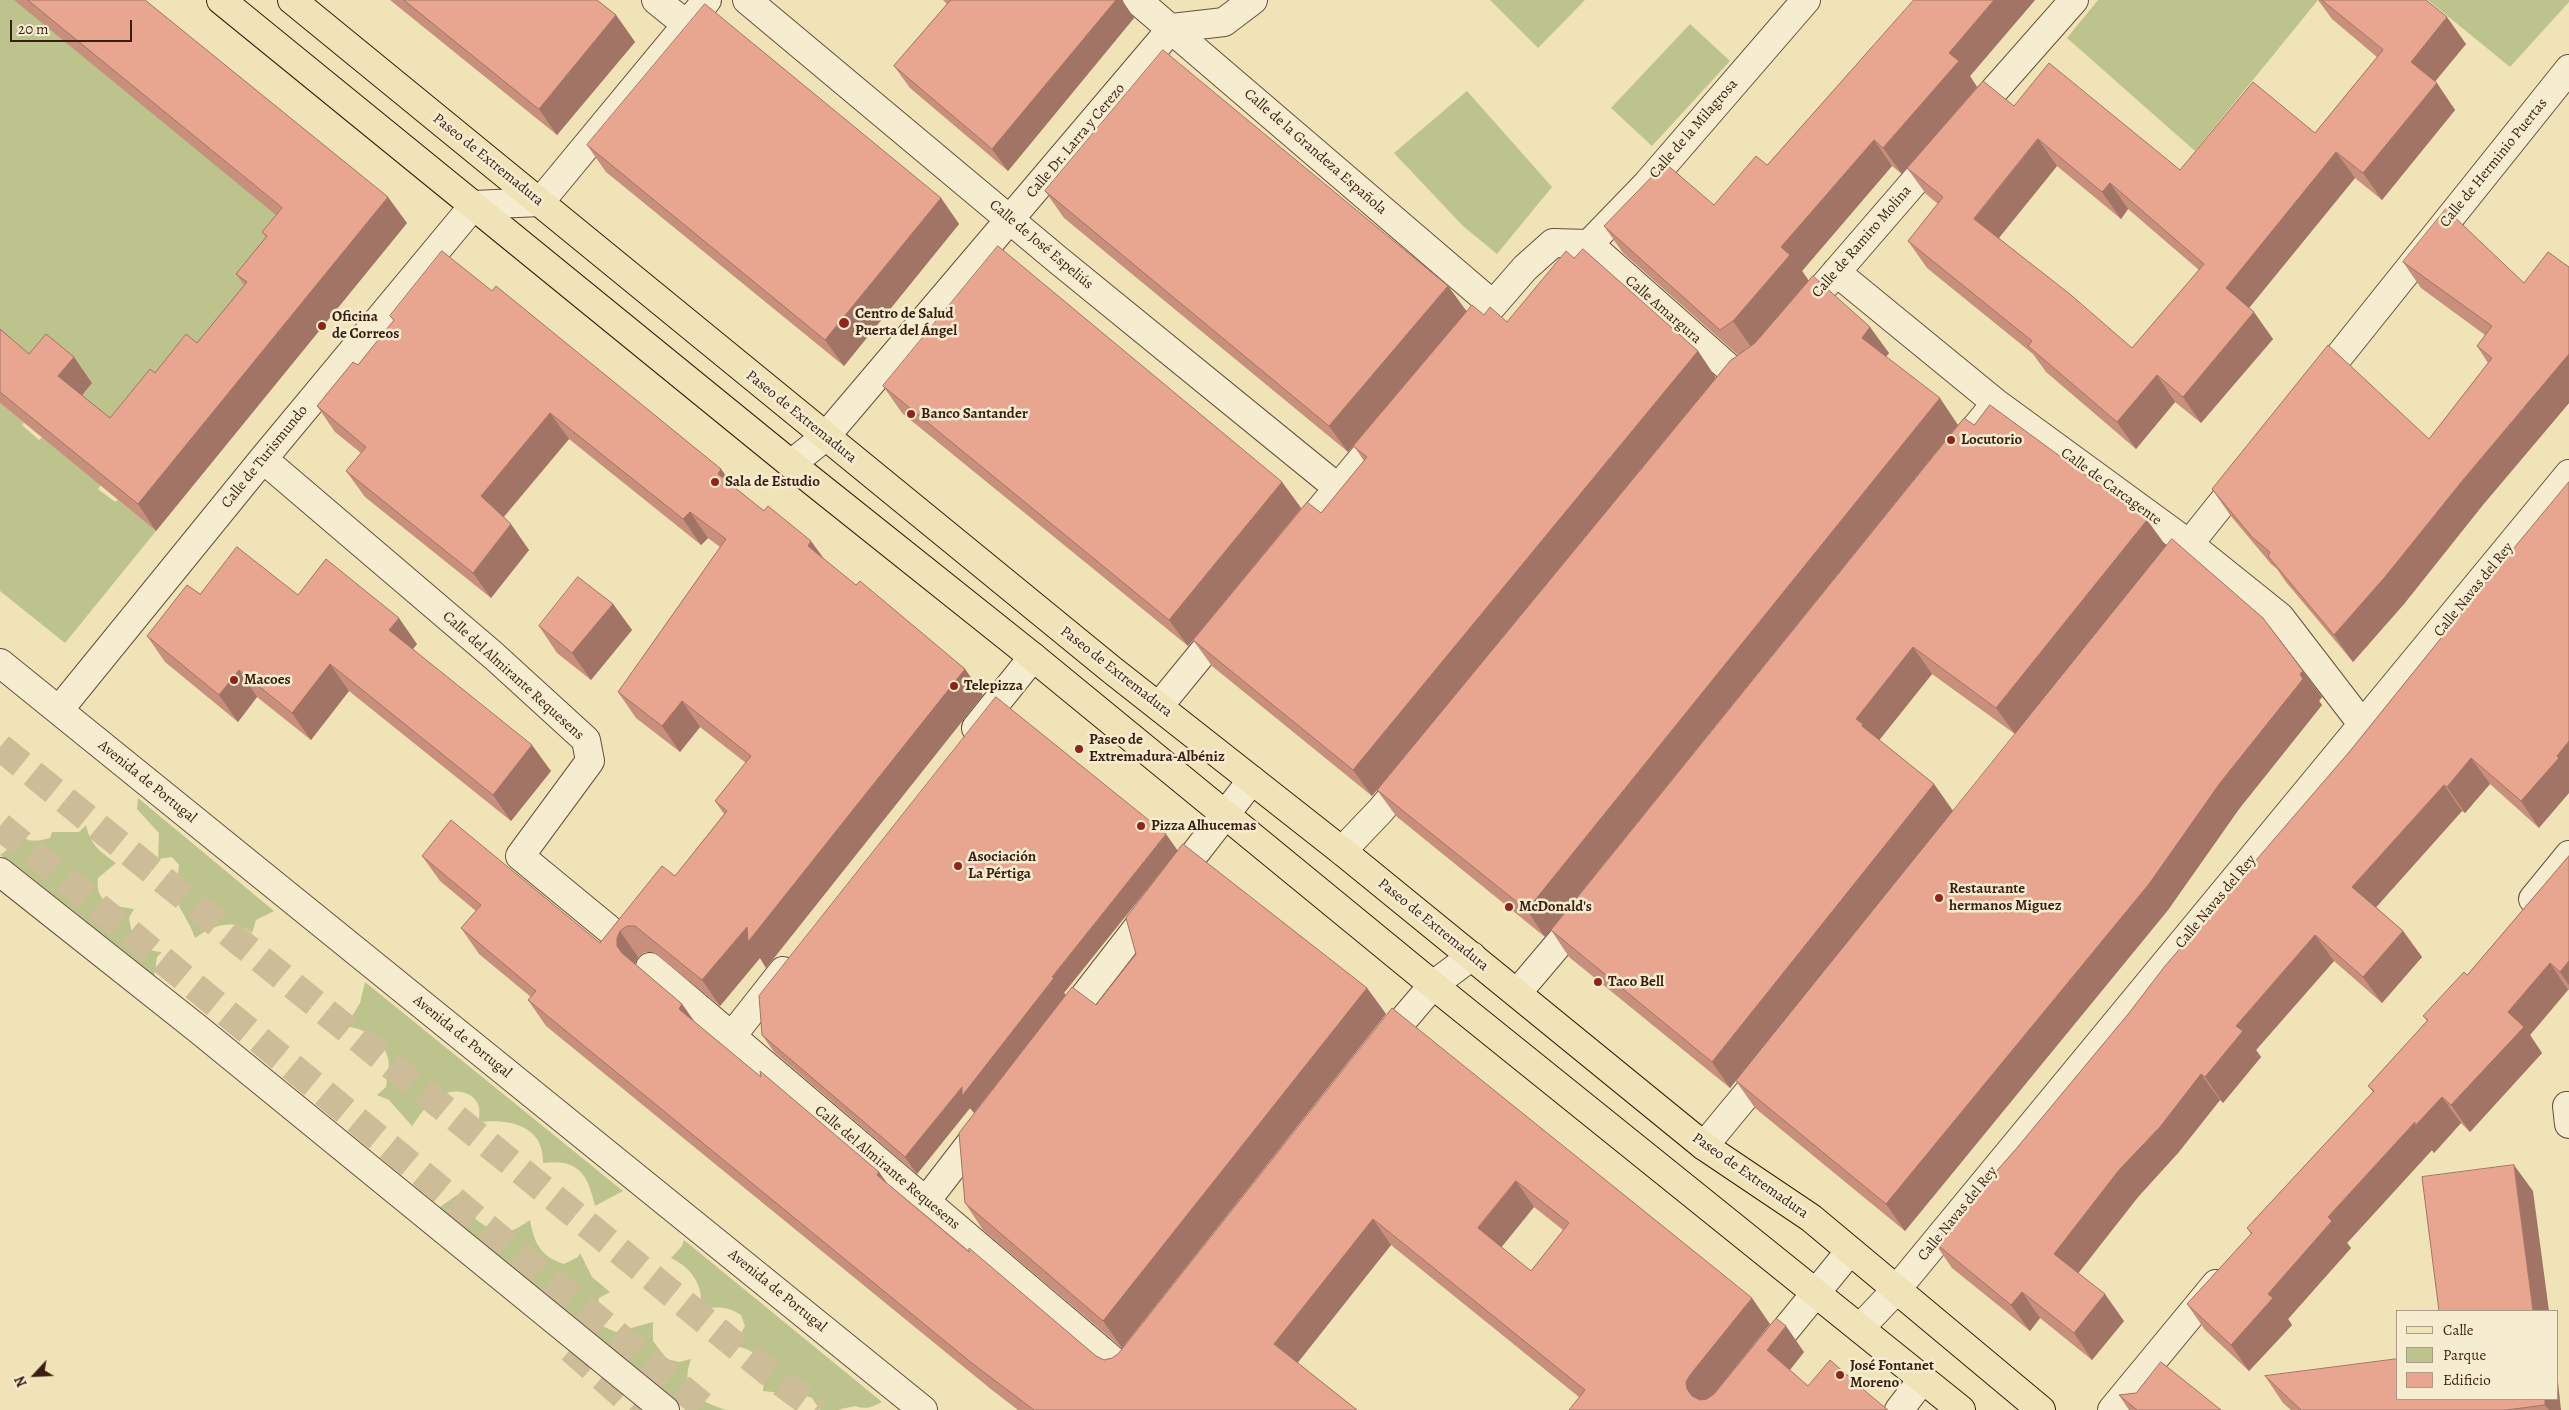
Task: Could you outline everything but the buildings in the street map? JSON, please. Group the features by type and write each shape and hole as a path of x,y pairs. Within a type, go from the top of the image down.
{"main road":[{"path":"221,0 791,464 1033,657 1433,985 1961,1410"},
{"name":"Paseo de Extremadura","path":"292,0 825,437 1342,851 1704,1146 1811,1218 2041,1410"}],"street":[{"path":"656,0 687,24"},
{"path":"474,205 540,202 707,0"},
{"name":"Calle de José Espeliús","path":"747,0 1338,488"},
{"name":"Calle de la Grandeza Española","path":"1137,0 1492,304"},
{"path":"1172,28 1224,22 1253,0"},
{"name":"Calle de la Milagrosa","path":"1589,244 1647,184 1806,0"},
{"name":"Calle de Ramiro Molina","path":"1787,330 2074,0"},
{"name":"Calle Dr. Larra y Cerezo","path":"791,464 825,437 1172,28"},
{"name":"Calle de Herminio Puertas","path":"2301,404 2569,68"},
{"name":"Calle de Turismundo","path":"59,710 263,459 474,205"},
{"path":"1443,363 1525,268 1553,243 1589,244"},
{"name":"Calle Amargura","path":"1589,244 1738,376"},
{"name":"Calle de Carcagente","path":"1836,272 1996,403 2189,544 2280,617 2363,725"},
{"path":"1719,399 1738,376 1762,358"},
{"path":"1952,457 1996,403"},
{"path":"1277,562 1399,415"},
{"path":"2146,598 2264,450"},
{"name":"Calle del Almirante Requesens","path":"263,459 494,656 586,740 590,761 520,856 616,935"},
{"name":"Calle Navas del Rey","path":"1860,1328 1896,1290 2569,474"},
{"path":"1159,706 1240,607"},
{"path":"959,749 1033,657"},
{"name":"Avenida de Portugal","path":"0,664 924,1410"},
{"path":"1342,851 1381,810 1425,757"},
{"path":"1047,1044 1252,780"},
{"path":"2519,916 2569,855"},
{"path":"0,872 198,1029 665,1410"},
{"path":"1518,993 1602,890"},
{"path":"731,1037 799,951"},
{"path":"1366,1065 1433,985 1472,956"},
{"name":"Calle del Almirante Requesens","path":"650,967 1124,1370 1149,1339"},
{"path":"1704,1146 1788,1044"},
{"path":"926,1200 998,1107"},
{"path":"1720,1410 1850,1251"},
{"path":"2112,1410 2229,1268"},
{"path":"1898,1410 1923,1379"}],"green space":[{"path":"0,0 14,0 312,208 143,458 77,403 92,383 48,380 0,341"},
{"path":"1490,0 1585,0 1538,48"},
{"path":"2098,0 2318,0 2195,151 2067,38"},
{"path":"2428,0 2569,0 2569,2 2510,67"},
{"path":"1690,24 1730,61 1652,146 1611,108"},
{"path":"1467,91 1552,187 1497,254 1463,226 1394,153"},
{"path":"0,403 24,423 22,425 39,440 42,437 101,485 98,489 115,502 118,500 156,531 65,643 0,591"},
{"path":"138,798 274,911 256,920 252,933 238,926 224,925 209,930 195,938 175,898 171,885 178,875 179,865 172,857 158,859 159,833 137,809"},
{"path":"86,825 96,847 116,863 98,878 99,893 107,902 113,905 134,909 129,918 134,939 146,949 162,952 157,957 154,978 0,855 8,849 15,833 27,840 40,840 50,838 52,832 79,832"},
{"path":"365,982 623,1191 595,1206 589,1186 580,1171 565,1163 543,1163 542,1150 537,1140 531,1132 522,1127 512,1123 478,1122 480,1112 478,1104 474,1098 467,1094 451,1092 435,1098 412,1126 389,1100 377,1095 386,1087 389,1068 388,1058 382,1045 366,1032 346,1026 360,1003"},
{"path":"457,1195 472,1216 496,1230 505,1232 513,1230 530,1220 536,1242 544,1253 556,1261 564,1264 578,1257 580,1253 592,1277 610,1292 599,1298 596,1314 602,1326 616,1332 653,1322 653,1341 667,1359 679,1362 691,1359 688,1379 694,1393 707,1403 726,1410 686,1410 437,1209"},
{"path":"684,1240 882,1402 866,1408 855,1406 837,1410 820,1410 812,1398 806,1396 763,1391 764,1374 760,1360 750,1351 733,1346 745,1326 741,1315 722,1308 700,1310 701,1294 699,1286 685,1267 671,1258 682,1246"}],"tunnel":[{"path":"0,747 783,1384 819,1410"},
{"path":"0,826 708,1410"},
{"path":"571,1349 639,1410"}],"place":[{"name":"Centro de Salud Puerta del Ángel","path":"844,323"},
{"name":"Oficina de Correos","path":"322,326"},
{"name":"Banco Santander","path":"911,414"},
{"name":"Locutorio","path":"1951,440"},
{"name":"Sala de Estudio","path":"715,482"},
{"name":"Macoes","path":"234,680"},
{"name":"Telepizza","path":"954,686"},
{"name":"Paseo de Extremadura-Albéniz","path":"1079,749"},
{"name":"Pizza Alhucemas","path":"1141,826"},
{"name":"Asociación La Pértiga","path":"958,866"},
{"name":"Restaurante hermanos Miguez","path":"1939,898"},
{"name":"McDonald's","path":"1509,907"},
{"name":"Taco Bell","path":"1598,982"},
{"name":"José Fontanet Moreno","path":"1840,1375"}]}
